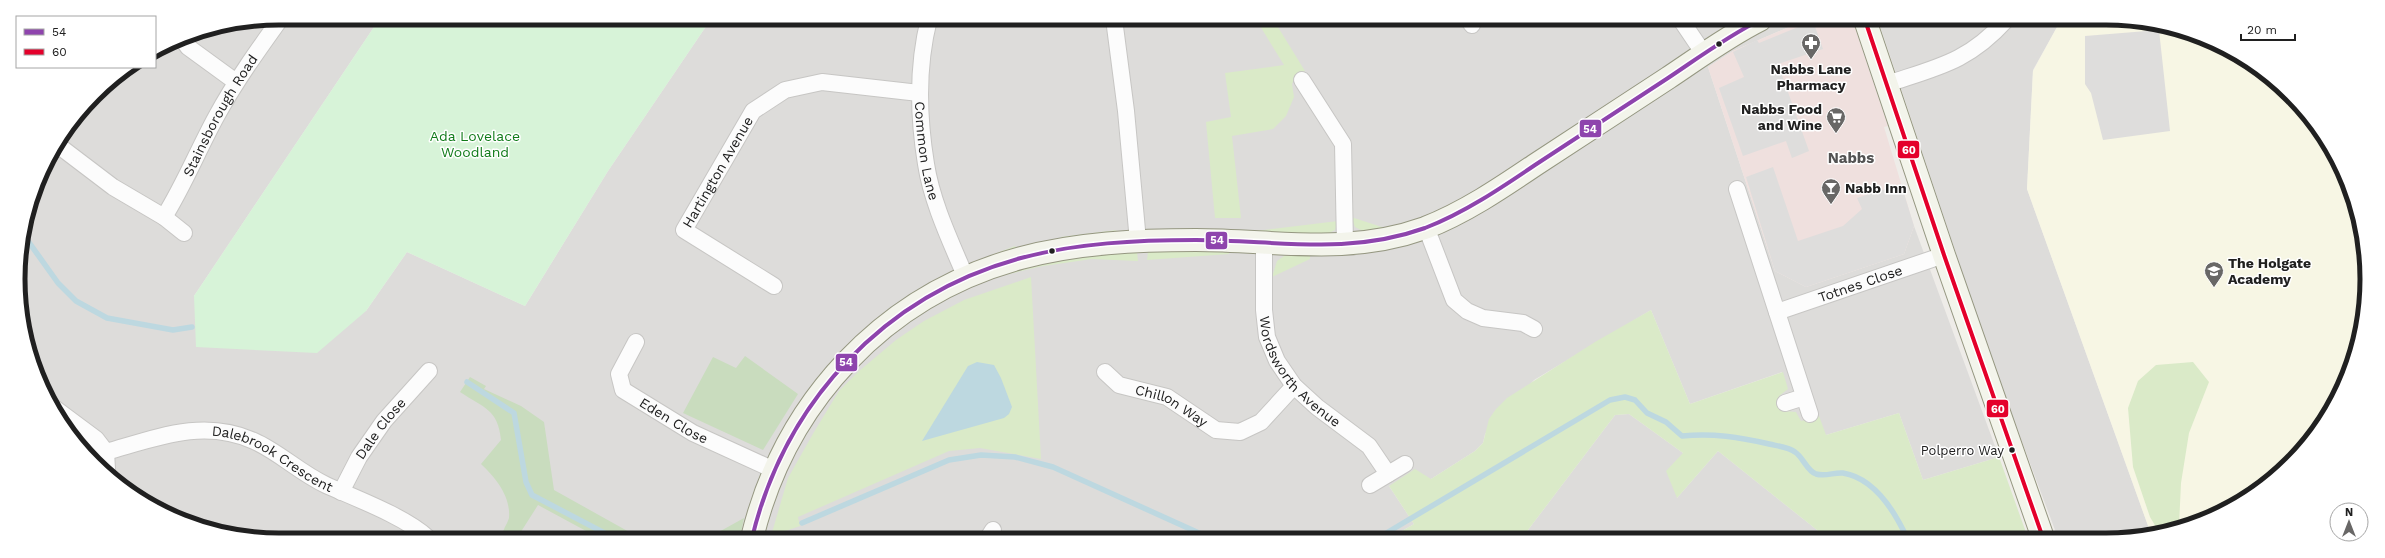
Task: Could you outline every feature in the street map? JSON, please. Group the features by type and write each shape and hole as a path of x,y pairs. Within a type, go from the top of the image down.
{"street":[{"name":"Stainsborough Road","path":"164,217 182,188 216,117 236,82 276,25"},
{"name":"Common Lane","path":"927,25 923,42 919,92 926,165 941,216 966,278"},
{"path":"1115,25 1126,111 1138,241"},
{"path":"1684,25 1704,54"},
{"path":"754,533 774,470 810,404 832,375 865,343 890,322 927,298 966,278 1019,258 1077,246 1138,241 1198,240 1264,244 1346,245 1383,239 1426,227 1487,197 1704,54 1752,25"},
{"path":"1867,25 1944,255 2041,533"},
{"path":"1887,84 1946,65 1974,51 2001,25"},
{"path":"185,43 188,47 236,82"},
{"path":"1302,80 1343,144 1346,245"},
{"name":"Hartington Avenue","path":"774,286 684,230 753,111 785,90 822,82 919,92"},
{"path":"61,149 125,194 164,217 184,233"},
{"path":"1737,189 1810,414"},
{"path":"1426,227 1454,300 1467,312 1484,318 1523,323 1534,329"},
{"name":"Wordsworth Avenue","path":"1264,244 1264,310 1267,337 1277,361 1294,386 1317,407 1369,446 1388,474"},
{"name":"Totnes Close","path":"1777,312 1944,255"},
{"name":"Eden Close","path":"636,342 619,374 623,390 693,433 774,470"},
{"name":"Dale Close","path":"342,492 359,457 384,421 429,371"},
{"name":"Chillon Way","path":"1105,372 1119,385 1167,397 1216,430 1234,432 1240,432 1261,422 1294,386"},
{"path":"1785,403 1804,397"},
{"path":"66,416 96,439 106,452 107,466"},
{"name":"Dalebrook Crescent","path":"106,452 164,436 198,429 230,433 254,441 320,482 390,514 420,533"},
{"path":"1370,485 1405,464"}],"shaded area":[{"path":"279,25 375,25 194,296 366,311 407,252 525,306 608,171 707,25 1793,25 1733,51 1708,67 1775,271 1806,287 1904,254 1914,226 1999,457 1923,480 1899,413 1826,435 1783,411 1779,396 1782,372 1690,404 1651,310 1534,380 1485,434 1483,443 1475,451 1431,479 1389,486 1414,524 1399,533 279,533 246,531 229,528 197,520 152,499 124,481 99,459 77,434 59,406 44,376 38,361 30,329 27,312 25,279 27,246 30,229 38,197 51,167 77,124 99,99 124,77 138,68 156,68 156,57 167,51 197,38 246,27"},
{"path":"1793,25 1846,25 1855,28 1888,126 1884,127 1914,226 1904,254 1806,287 1775,271 1708,67 1733,51"},
{"path":"1803,25 1814,25 1823,49 1778,64 1809,151 1792,158 1786,141 1743,156 1719,88 1744,77 1733,52 1757,40 1759,43"},
{"path":"1846,25 1854,25 1855,28"},
{"path":"1880,25 2073,25 2057,27 2033,70 2027,189 2149,529 2106,533 2056,533 1994,367"},
{"name":"The Holgate Academy","path":"2073,25 2106,25 2139,27 2156,30 2188,38 2203,44 2233,59 2261,77 2286,99 2308,124 2326,152 2347,197 2355,229 2358,246 2360,279 2358,312 2355,329 2347,361 2341,376 2326,406 2308,434 2286,459 2261,481 2233,499 2188,520 2156,528 2149,529 2027,189 2033,71 2057,27"},
{"path":"2159,31 2170,131 2103,140 2091,93 2085,84 2085,36"},
{"path":"1773,167 1798,241 1843,226 1862,209 1857,198 1901,184 1914,226 1904,254 1806,287 1775,271 1746,177"},
{"path":"1629,414 1683,453 1677,498 1718,451 1821,533 1526,533 1615,415"}],"green space":[{"name":"Ada Lovelace Woodland","path":"375,25 707,25 608,171 525,306 407,252 366,311 317,353 196,347 194,296"},
{"path":"1259,25 1277,25 1305,71 1296,75 1292,84 1294,97 1286,116 1273,129 1232,136 1241,218 1215,218 1206,122 1231,117 1225,73 1284,65"},
{"path":"1351,217 1385,228 1363,231 1355,227"},
{"path":"1338,221 1335,230 1327,234 1248,232"},
{"path":"1117,230 1111,234 1061,239 1061,237"},
{"path":"1015,246 1016,248 979,260"},
{"path":"1184,250 1229,252 1229,254 1147,260 1148,252"},
{"path":"1137,252 1138,261 1092,259 1043,266 992,278 1064,260"},
{"path":"1310,255 1310,259 1272,277 1277,261 1284,256"},
{"path":"1031,277 1041,459 980,448 949,451 798,517 800,526 780,533 772,533 788,478 839,391 858,372 896,340 924,321 964,300"},
{"path":"1651,310 1690,404 1783,372 1788,389 1779,396 1783,411 1796,412 1801,421 1819,416 1826,435 1899,413 1923,480 1999,457 2026,533 1821,533 1718,451 1677,498 1666,471 1683,453 1629,414 1615,415 1526,533 1399,533 1414,524 1389,486 1415,469 1431,479 1475,451 1483,443 1489,419 1507,398 1595,342"},
{"path":"745,356 798,394 763,450 683,413 713,357 736,368"},
{"path":"2193,362 2209,382 2189,433 2181,483 2179,522 2157,528 2150,517 2133,467 2128,408 2138,381 2156,365"},
{"path":"470,377 486,386 484,389 521,406 544,422 554,490 631,533 590,533 538,505 520,533 503,532 509,518 509,510 505,495 497,481 481,464 501,440 497,422 488,410 460,392"},
{"path":"744,518 741,533 717,533"}],"water":[{"path":"977,362 994,365 1001,378 1012,407 1009,414 1004,418 922,441 968,366"}],"waterway":[{"path":"28,241 58,283 76,301 107,318 173,330 192,327"},
{"path":"467,382 514,413 526,482 532,495 604,533"},
{"path":"1386,533 1610,400 1625,397 1635,400 1647,413 1666,422 1682,436 1726,436 1782,447 1792,450 1798,454 1810,470 1816,474 1823,475 1843,473 1854,476 1874,489 1890,507 1904,533"},
{"path":"802,523 949,460 981,455 1015,457 1053,467 1199,533"}],"transit line":[{"name":"54","path":"754,533 767,488 789,442 815,399 848,361 884,327 926,298 971,275 1021,258 1042,253 1107,243 1196,240 1283,244 1339,244 1367,242 1396,237 1425,228 1468,208 1496,191 1736,33 1751,25"},
{"name":"60","path":"1867,25 1944,255 2041,533"}],"place":[{"name":"Nabbs Lane Pharmacy","path":"1811,60"},
{"name":"Nabbs Food and Wine","path":"1836,134"},
{"name":"Nabb Inn","path":"1831,205"},
{"name":"The Holgate Academy","path":"2214,288"},
{"name":"Polperro Way","path":"2012,450"}],"district":[{"name":"Nabbs","path":"1851,158"}]}
